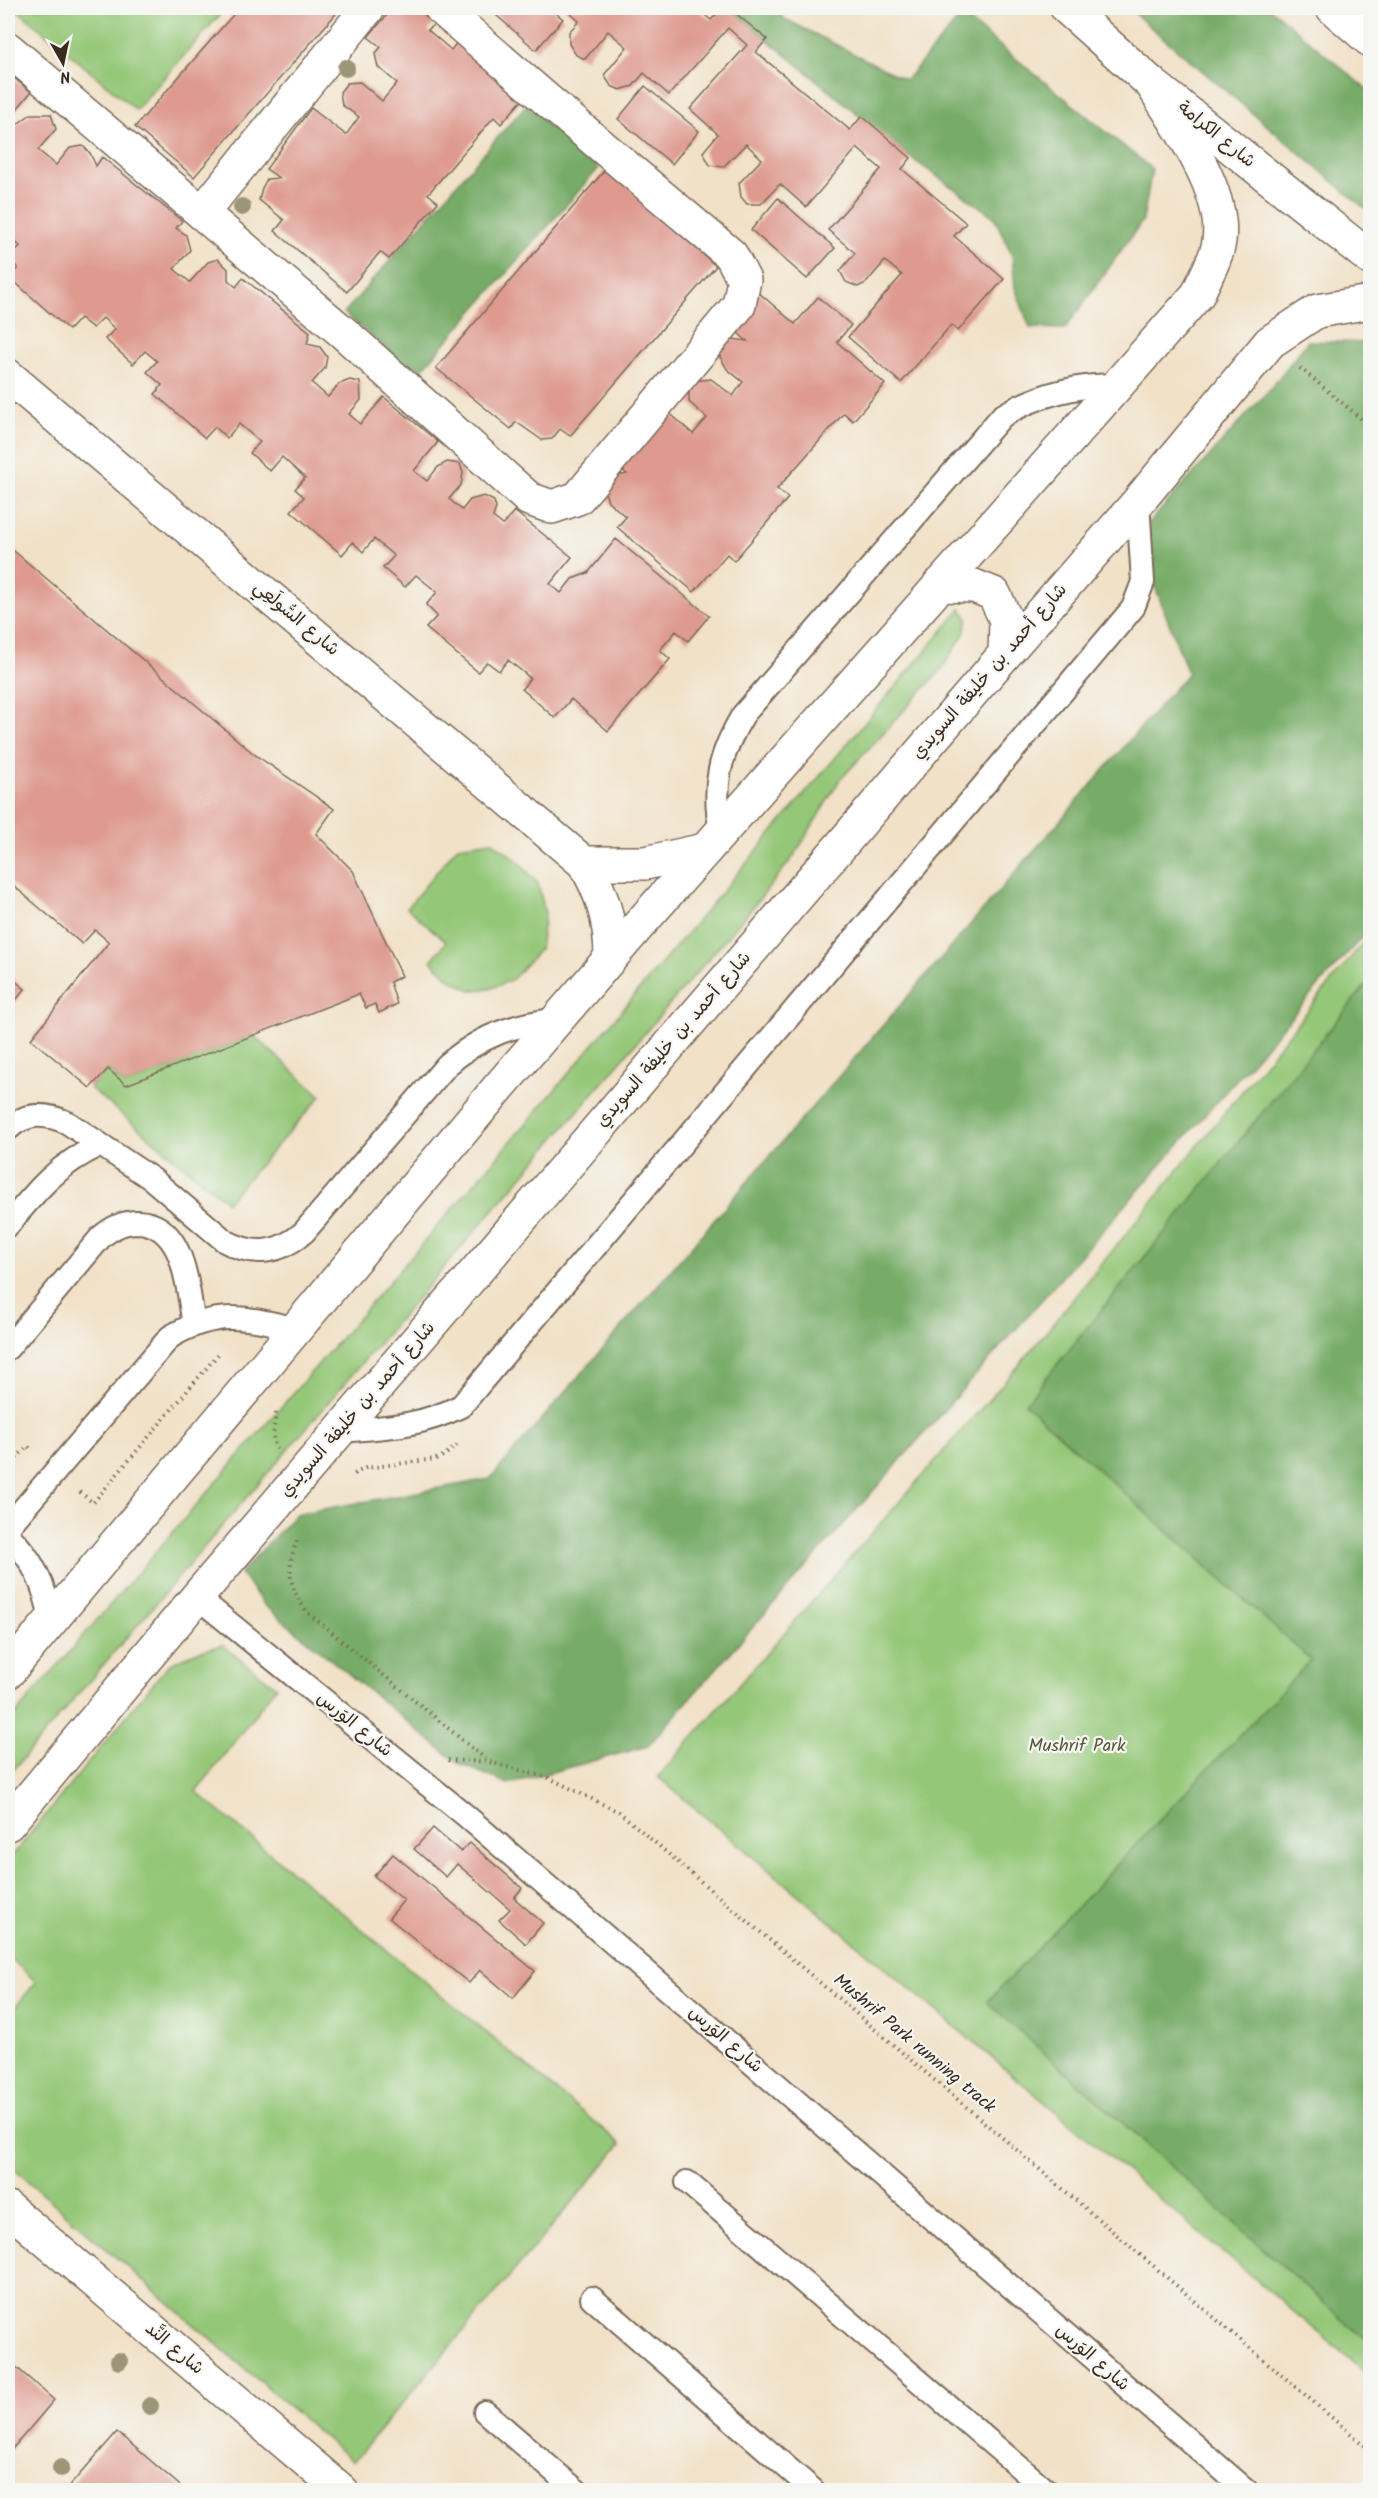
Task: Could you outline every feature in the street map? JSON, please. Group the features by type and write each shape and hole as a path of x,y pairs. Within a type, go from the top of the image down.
{"street":[{"path":"202,213 368,8"},
{"path":"8,49 345,334 529,499 552,507 578,498 739,305 744,280 731,255 441,8"},
{"name":"شارع الكرامة","path":"1066,8 1152,84 1371,258"},
{"path":"1333,8 1371,40"},
{"path":"8,1671 611,957 1198,294 1218,246 1217,204 1203,167 1152,84"},
{"name":"شارع أحمد بن خليفة السويدي","path":"8,1824 197,1597 1005,654 1138,502 1270,342 1317,311 1371,302"},
{"name":"شارع السُّولَعِي","path":"8,376 584,864 594,880 608,918 611,957"},
{"path":"939,585 974,586 994,594 1006,620 1005,654"},
{"path":"584,864 645,862 713,841"},
{"name":"شارع النَّد","path":"8,2208 341,2490"}],"lane":[{"path":"713,841 721,760 730,737 743,715 1002,416 1030,400 1065,389 1091,385 1117,385"},
{"path":"340,1431 404,1425 437,1418 461,1406 1133,608 1143,582 1138,502"},
{"path":"8,1129 17,1121 28,1116 54,1116 152,1179 225,1241 253,1252 268,1252 294,1241 304,1232 447,1065 462,1052 507,1029 557,1020"},
{"path":"8,1225 49,1177 64,1164 100,1145"},
{"path":"8,1348 100,1237 114,1227 130,1222 147,1223 154,1226 162,1230 174,1242 181,1257 194,1324"},
{"path":"8,1527 170,1337 207,1319 236,1316 297,1329"},
{"path":"8,1535 31,1561 41,1580 48,1599 51,1620"},
{"name":"شارع الوَرس","path":"197,1597 474,1823 1246,2490"},
{"path":"687,2182 1046,2490"},
{"path":"592,2298 813,2490"},
{"path":"485,2412 576,2490"}],"path":[{"path":"1270,342 1371,426"},
{"path":"257,1376 276,1396 274,1443 304,1474"},
{"path":"349,1479 366,1468 436,1460 462,1441"},
{"path":"299,1536 291,1555 290,1575 294,1595 308,1613 489,1762"},
{"name":"Mushrif Park running track","path":"393,1757 489,1762 549,1778 619,1812 1371,2450"}],"green space":[{"path":"15,8 226,8 136,110"},
{"path":"729,8 771,8 785,19 906,80 962,15 1152,169 1143,220 1065,329 1030,328 1015,288 1012,255 994,217 911,158"},
{"path":"1128,8 1270,8 1370,92 1370,213"},
{"path":"526,105 599,168 417,375 344,313"},
{"path":"1308,341 1370,343 1370,928 648,1746 508,1784 458,1763 265,1606 240,1573 296,1514 490,1479 1188,673 1136,537 1270,389"},
{"path":"961,609 968,618 964,634 941,670 839,781 794,856 758,901 8,1776 8,1723 531,1118"},
{"path":"492,841 517,860 538,883 545,913 540,949 513,979 490,989 470,990 450,979 431,961 446,942 407,908 458,846"},
{"name":"Mushrif Park","path":"1370,934 1370,2376 658,1777 1021,1363"},
{"path":"1370,980 1370,2344 987,2002 1311,1660 1025,1404"},
{"path":"253,1035 321,1096 227,1202 90,1088 108,1069 126,1085"},
{"path":"222,1645 276,1687 196,1792 621,2144 353,2462 8,2164 8,2016 36,1982 8,1956 8,1861 168,1665 193,1653"}],"building":[{"path":"239,8 341,8 194,177 135,127"},
{"path":"393,8 417,8 435,23 428,30 451,50 458,41 524,98 501,124 494,117 428,194 438,202 389,259 380,252 347,292 275,231 284,220 259,200 267,179 279,178 266,169 311,108 346,135 359,117 342,105 340,92 347,83 360,82 382,101 397,83 378,67 375,54 381,47 368,37"},
{"path":"488,8 550,8 563,19 536,50"},
{"path":"564,8 696,8 711,20 722,8 729,8 767,39 756,52 850,130 862,116 911,158 902,169 966,223 954,236 1004,279 958,331 951,325 901,383 848,337 902,275 885,261 866,283 858,287 846,282 840,271 855,253 828,230 881,169 857,148 806,207 780,184 761,204 747,204 741,197 739,183 762,159 746,144 723,167 710,165 703,152 718,134 690,109 747,45 728,28 669,95 644,73 633,86 620,90 611,86 604,75 627,47 608,31 585,59 576,55 569,44 569,32 579,21"},
{"path":"8,73 31,92 8,120"},
{"path":"645,86 699,131 672,164 618,119"},
{"path":"31,114 51,114 56,129 38,150 56,165 70,148 83,146 90,153 96,166 102,157 182,221 176,228 186,235 190,250 174,269 190,282 208,262 218,259 228,269 228,280 236,287 243,278 310,332 307,344 320,347 327,357 325,368 312,383 328,397 339,384 350,380 360,382 361,400 349,414 360,424 384,397 438,442 414,471 427,481 438,467 447,462 460,464 463,473 461,485 449,499 462,510 470,500 484,496 494,501 496,508 493,517 503,525 514,511 572,557 550,584 561,593 572,579 588,573 616,539 709,616 688,641 676,631 660,650 670,659 608,731 571,699 555,718 522,689 530,678 508,660 499,671 487,662 478,672 426,628 437,616 426,605 437,592 416,575 405,587 383,568 394,556 374,539 363,552 353,542 342,555 291,511 304,497 295,489 305,478 282,457 270,471 250,453 260,442 239,424 227,438 215,427 205,438 155,394 162,385 147,372 157,361 145,351 133,364 105,339 115,329 103,318 93,328 80,318 69,330 9,277 18,268 8,259 20,246 9,237 8,239 8,120 16,125"},
{"path":"610,164 636,195 716,266 570,436 560,429 552,439 542,440 516,422 511,429 436,368"},
{"path":"778,198 835,248 807,279 751,230"},
{"path":"758,292 795,324 818,297 851,325 837,342 885,384 853,421 844,413 777,489 788,498 734,561 727,554 694,592 617,527 626,517 608,501 603,487 613,477 627,474 617,465 665,409 693,434 707,418 689,402 689,390 695,381 711,379 733,396 743,382 727,369 720,357 718,345 732,339 747,341 730,326"},
{"path":"8,546 254,754 334,809 316,834 353,871 402,976 390,982 397,1004 379,1013 375,1004 366,1008 359,994 126,1085 108,1069 90,1088 31,1039 109,942 95,930 82,944 8,881"},
{"path":"8,975 25,989 8,1010"},
{"path":"433,1828 461,1852 470,1843 522,1888 514,1898 543,1923 526,1944 499,1920 510,1909 457,1864 446,1877 414,1849"},
{"path":"393,1854 535,1971 513,1998 480,1970 469,1983 389,1918 404,1900 374,1876"},
{"path":"8,2360 54,2400 8,2454"},
{"path":"117,2432 137,2449 185,2490 66,2490"}]}
